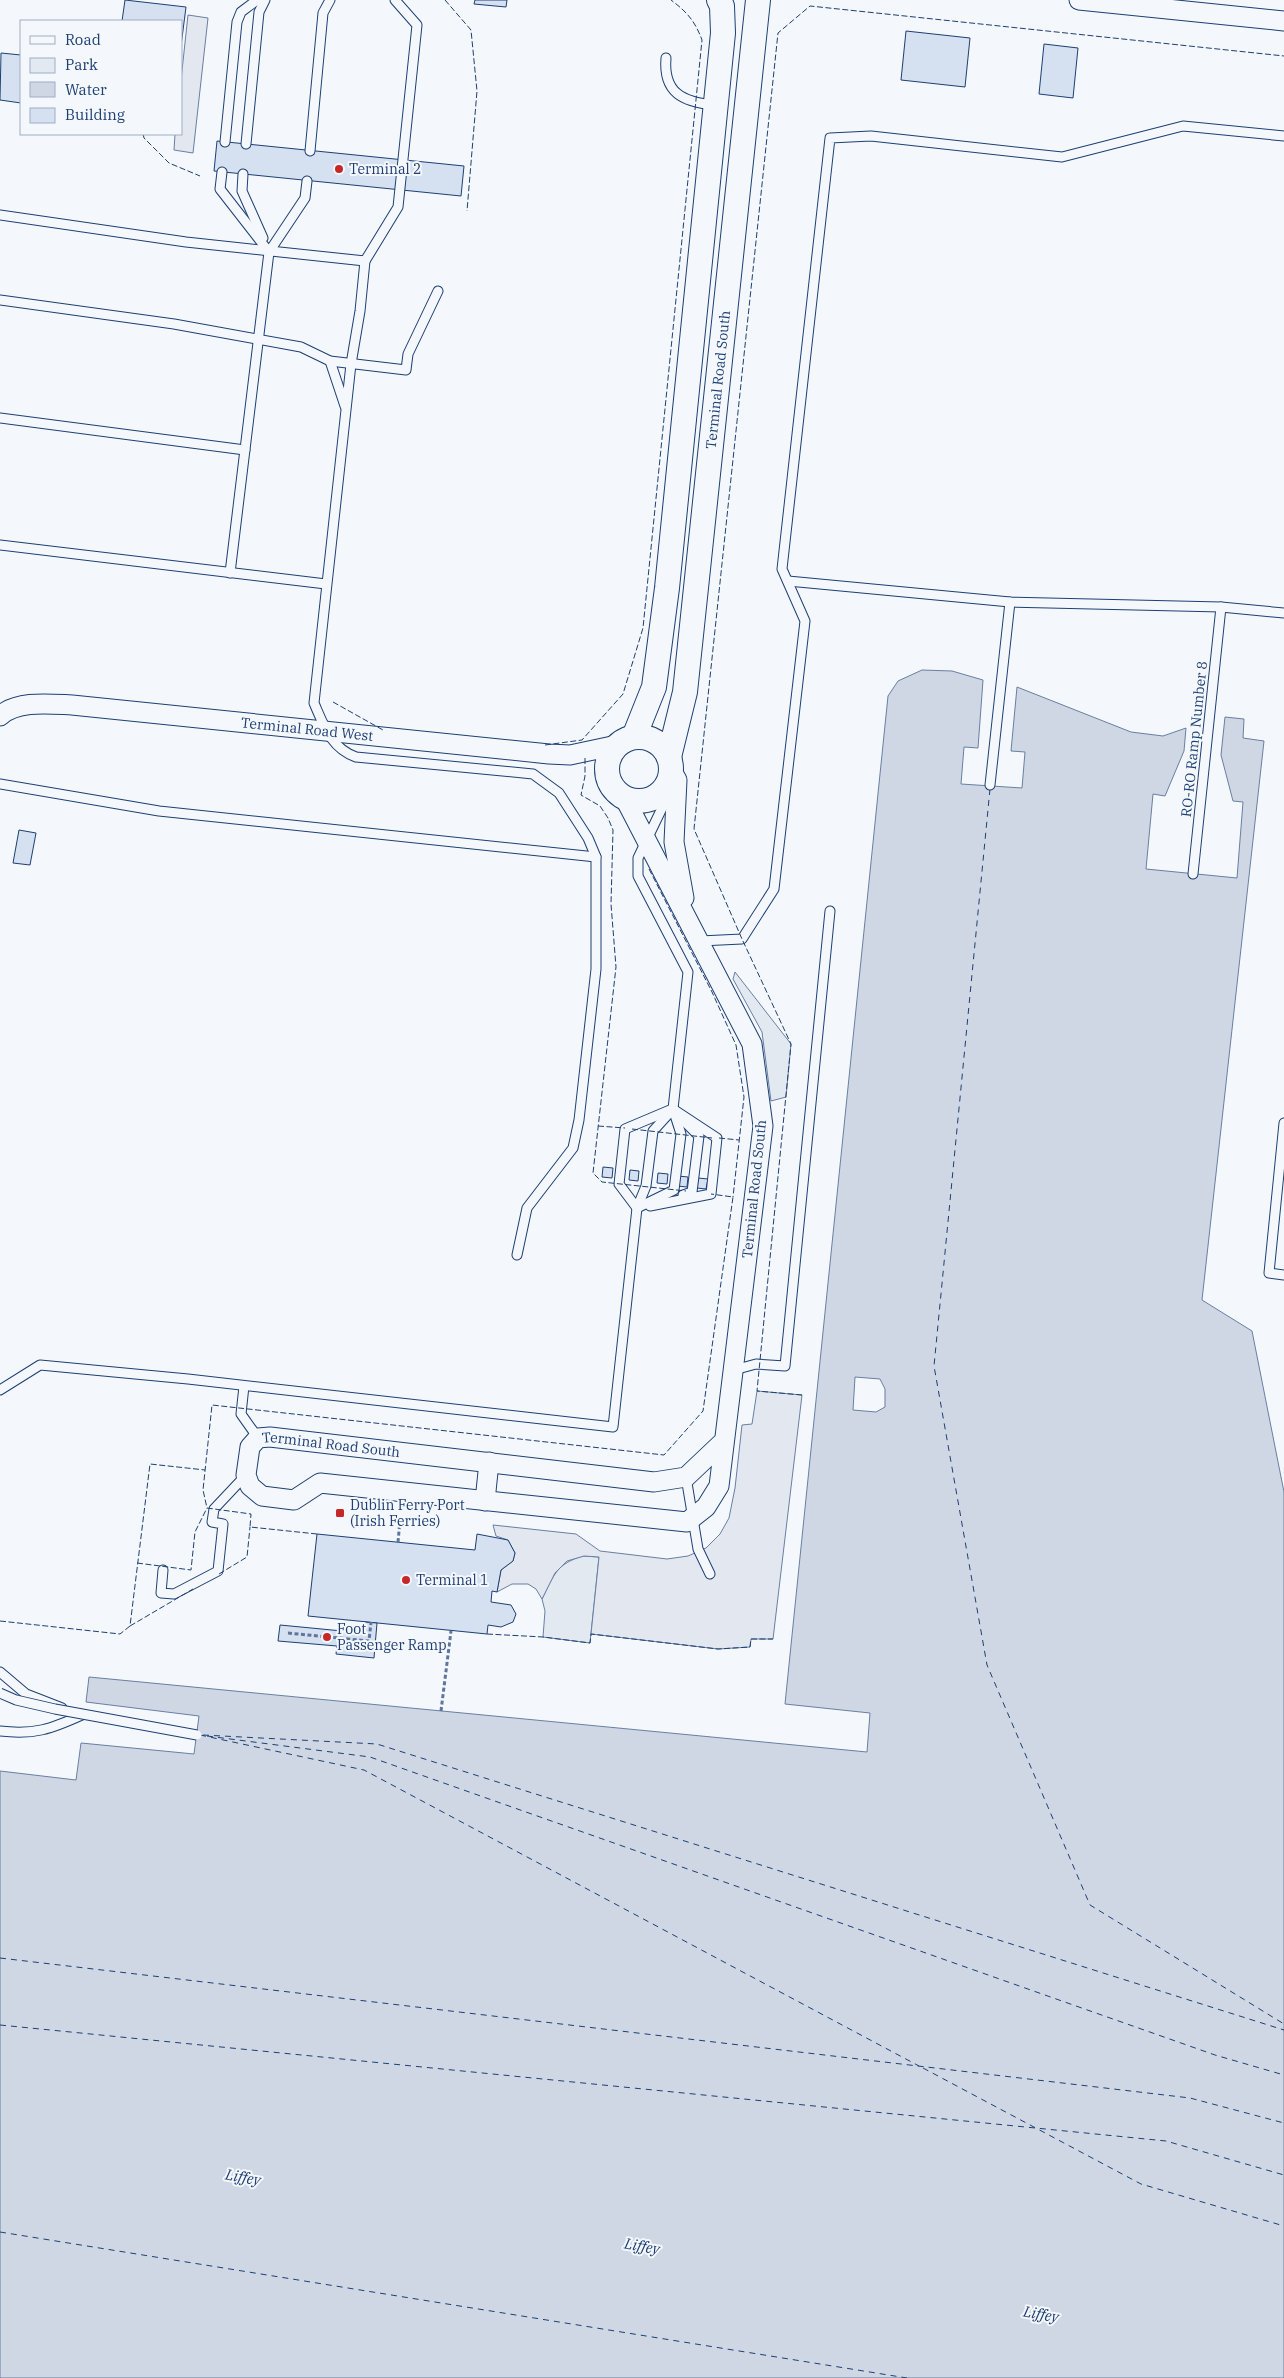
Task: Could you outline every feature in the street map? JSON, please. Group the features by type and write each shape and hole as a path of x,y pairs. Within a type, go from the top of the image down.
{"street":[{"name":"Terminal Road South","path":"626,741 654,687 667,588 723,33 722,6 719,0"},
{"name":"Terminal Road South","path":"688,921 674,842 677,780 669,770 685,692 758,0"},
{"path":"1079,0 1284,21"},
{"name":"Terminal Road West","path":"0,716 6,710 22,706 72,705 326,732 563,754 626,741"},
{"path":"626,741 655,741 669,770 660,792 643,801 624,797 615,791 607,772 611,753 626,741"},
{"name":"Terminal Road South","path":"624,797 752,1044 763,1126 719,1486 706,1507 692,1518"},
{"name":"Terminal Road South","path":"246,1475 250,1448 258,1438 270,1437 654,1482 686,1477"},
{"path":"686,1477 724,1441"},
{"path":"485,1501 489,1462"},
{"path":"246,1475 250,1486 262,1496 294,1500 320,1483 686,1522 692,1518"}],"lane":[{"path":"225,142 238,22 241,12 257,0"},
{"path":"246,144 259,12 265,0"},
{"path":"310,150 323,13 330,0"},
{"path":"395,0 417,25 398,208 364,261 360,311 351,364 314,703 326,732 345,752 356,756 533,774 559,793 588,838 596,857 596,969 579,1120 573,1148 526,1208 517,1255"},
{"path":"666,58 667,82 676,93 696,102 716,106"},
{"path":"700,941 742,940 774,889 805,621 782,569 830,138 871,136 1062,157 1182,126 1284,136"},
{"path":"222,172 220,189 269,252"},
{"path":"243,174 242,191 269,252"},
{"path":"230,573 269,252 305,198 307,181"},
{"path":"0,215 269,252 364,261"},
{"path":"0,300 174,324 301,347 330,361 406,370 408,354 438,291"},
{"path":"330,361 346,409"},
{"path":"0,418 245,450"},
{"path":"0,545 326,584"},
{"path":"788,581 1010,602 1221,607 1284,613"},
{"path":"990,785 1010,602"},
{"name":"RO-RO Ramp Number 8","path":"1193,874 1221,607"},
{"path":"637,1208 674,1190 681,1134 673,1109 688,972 638,876 638,858 663,806 669,770"},
{"path":"0,784 159,811 596,857"},
{"path":"734,1370 756,1364 786,1366 830,911"},
{"path":"637,1208 619,1184 625,1128 673,1109"},
{"path":"0,1390 40,1365 613,1427 637,1208 646,1186 653,1131 673,1109"},
{"path":"637,1208 692,1192 699,1136 673,1109"},
{"path":"637,1208 711,1194 717,1138 673,1109"},
{"path":"1284,1122 1269,1273 1284,1274"},
{"path":"244,1386 242,1414 258,1438"},
{"path":"163,1570 161,1593 174,1594 218,1571 223,1524 212,1522 214,1509 246,1475"},
{"path":"686,1477 698,1549 710,1574"},
{"path":"0,1672 26,1694 82,1715 197,1735 55,1709 16,1700 0,1693"},
{"path":"0,1732 15,1733 48,1730 82,1715"}],"path":[{"path":"398,1542 400,1520"},
{"path":"288,1633 369,1641 371,1622"},
{"path":"441,1711 451,1631"}],"green space":[{"path":"735,972 791,1044 786,1097 771,1101 762,1032 733,979"},
{"path":"583,1556 599,1557 590,1643 543,1637 545,1611 542,1599 557,1571 567,1563"}],"shaded area":[{"path":"188,15 208,18 193,153 174,150 175,135 182,135 182,71"},
{"path":"757,1391 802,1395 773,1639 751,1639 750,1647 718,1649 591,1634 599,1557 584,1556 567,1561 555,1573 542,1599 536,1589 528,1584 512,1584 497,1592 501,1570 513,1561 515,1553 508,1540 496,1536 493,1525 576,1534 600,1551 667,1559 688,1556 706,1548 720,1534 729,1518 735,1488 742,1425 752,1424"}],"water":[{"name":"Liffey","path":"922,670 952,671 983,680 978,748 964,747 961,784 1022,788 1025,752 1011,751 1017,687 1131,732 1163,736 1186,728 1184,751 1165,796 1153,794 1146,869 1237,878 1243,802 1233,801 1221,755 1225,717 1244,719 1243,738 1264,741 1202,1300 1252,1331 1284,1492 1284,2378 0,2378 0,1771 76,1780 81,1743 194,1754 199,1716 86,1702 89,1677 867,1752 870,1713 785,1704 888,696 898,681"}],"pier":[{"path":"855,1377 880,1379 885,1389 885,1407 876,1412 853,1410"}],"building":[{"path":"125,0 186,7 182,38 182,20 122,20"},
{"path":"475,0 507,0 506,7 474,4"},
{"path":"906,31 970,38 965,87 901,80"},
{"path":"1044,44 1078,48 1073,98 1039,94"},
{"path":"1,53 20,55 20,103 0,100"},
{"name":"Terminal 2","path":"217,141 464,166 461,196 214,171"},
{"path":"19,830 36,833 30,865 13,863"},
{"path":"603,1167 613,1168 612,1178 602,1177"},
{"path":"630,1170 639,1171 638,1181 629,1180"},
{"path":"658,1173 668,1174 667,1184 657,1183"},
{"path":"678,1176 688,1177 687,1187 677,1186"},
{"path":"698,1178 708,1179 706,1189 697,1188"},
{"name":"Terminal 1","path":"317,1534 475,1550 477,1534 508,1540 515,1553 513,1561 501,1570 497,1592 492,1591 491,1602 511,1605 516,1614 513,1622 501,1627 488,1625 487,1634 308,1616"},
{"name":"Foot Passenger Ramp","path":"364,1622 377,1623 374,1658 336,1654 337,1646 278,1641 280,1625 363,1633"}],"ferry route":[{"path":"990,789 934,1366 987,1665 1090,1905 1284,2024"},
{"path":"200,1735 364,1770 919,2066"},
{"path":"203,1735 377,1744 1284,2030"},
{"path":"207,1736 370,1757 1215,2055 1284,2075"},
{"path":"0,1958 1190,2098 1284,2123"},
{"path":"0,2025 1166,2141 1284,2175"},
{"path":"923,2068 1141,2184 1284,2226"},
{"path":"0,2232 907,2378"}],"fence":[{"path":"445,0 471,30 477,91 467,211"},
{"path":"545,745 582,740 623,694 643,628 702,40 690,17 671,0"},
{"path":"802,1395 757,1391 791,1044 694,829 778,33 810,6 1284,56"},
{"path":"143,135 169,163 200,176"},
{"path":"333,702 383,730"},
{"path":"585,758 585,776 581,795 600,806 613,830 611,904 616,967 593,1173 602,1182 686,1191"},
{"path":"649,869 712,992 736,1045 744,1097 733,1197"},
{"path":"598,1126 625,1128"},
{"path":"632,1129 712,1138"},
{"path":"719,1138 739,1140"},
{"path":"317,1534 250,1527 251,1514 207,1508 203,1490 212,1405 664,1455 703,1411 733,1197 711,1194"},
{"path":"0,1621 120,1634 130,1626 150,1464 205,1470"},
{"path":"137,1563 191,1570 195,1532 207,1508"},
{"path":"219,1574 247,1557 250,1527"},
{"path":"130,1626 193,1589"},
{"path":"487,1634 543,1637 590,1643 591,1634 718,1649 750,1647 751,1639 773,1639"}],"place":[{"name":"Terminal 2","path":"339,169"},
{"name":"Dublin Ferry Port (Irish Ferries)","path":"340,1513"},
{"name":"Terminal 1","path":"406,1580"},
{"name":"Foot Passenger Ramp","path":"327,1637"}]}
